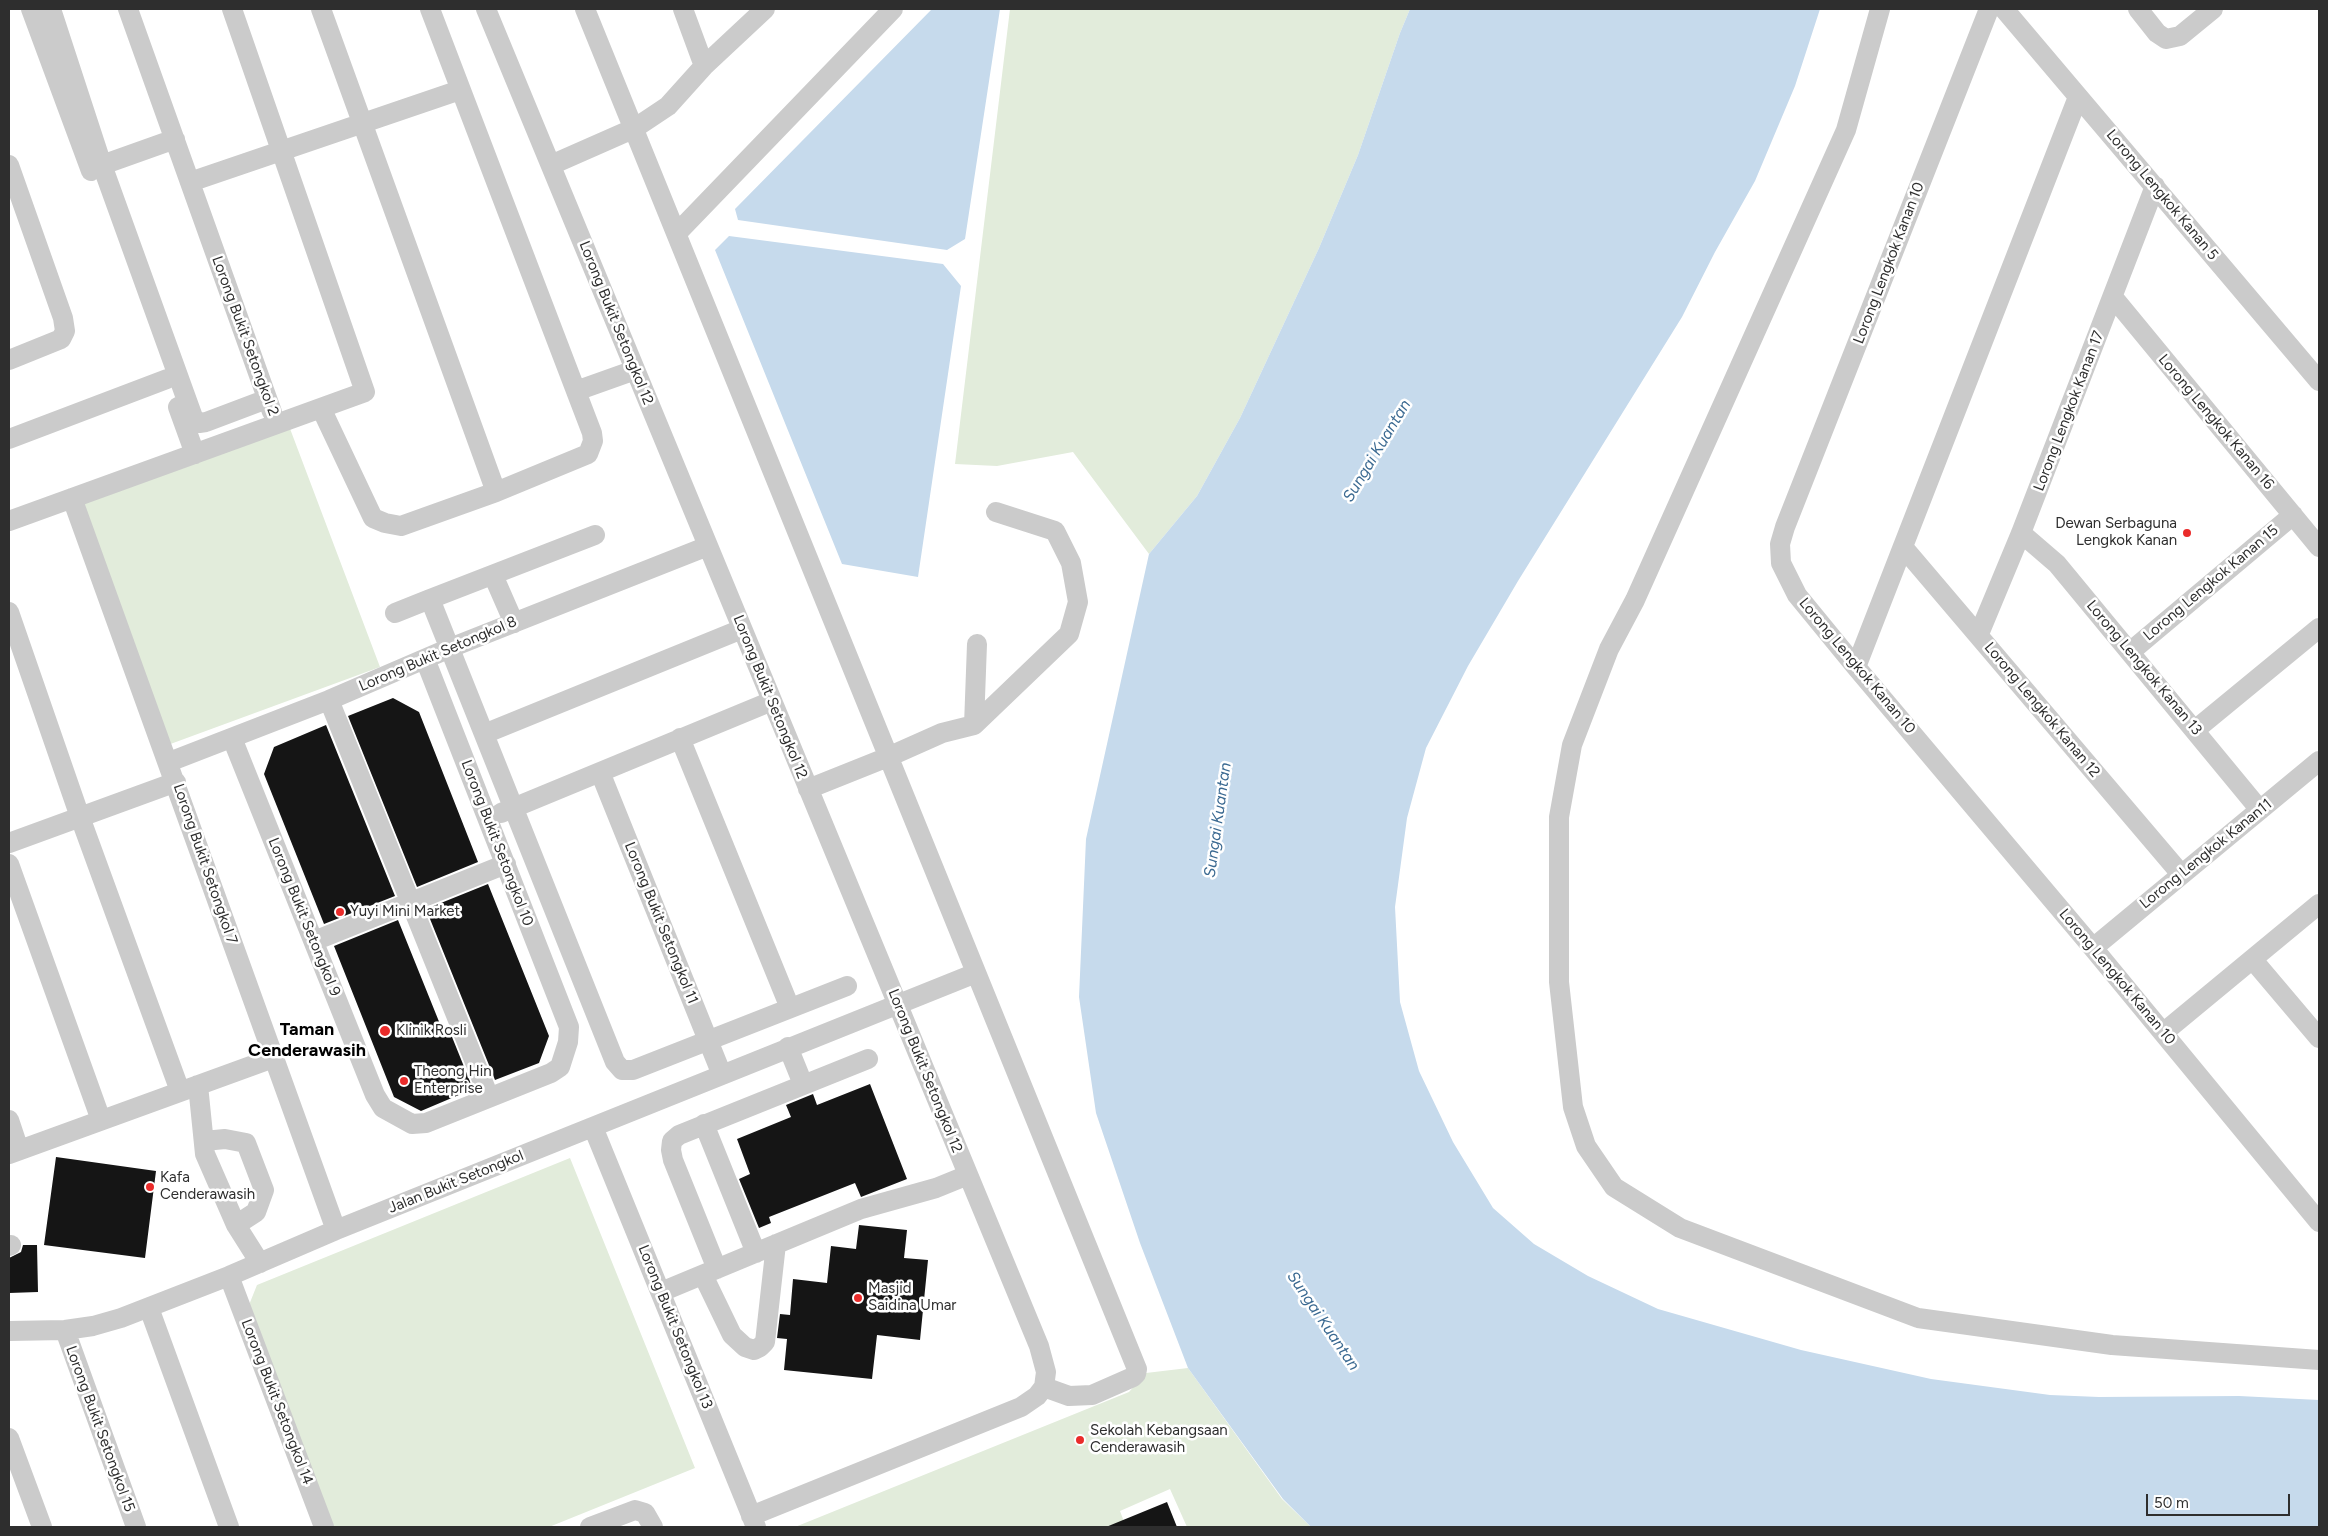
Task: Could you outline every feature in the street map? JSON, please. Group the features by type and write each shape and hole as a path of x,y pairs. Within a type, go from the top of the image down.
{"street":[{"path":"31,9 195,454"},
{"path":"51,9 102,164 194,420 199,423 206,422 267,399"},
{"name":"Lorong Bukit Setongkol 2","path":"9,521 276,424 128,9"},
{"path":"232,9 365,392 276,424"},
{"path":"321,9 496,492"},
{"path":"320,408 373,518 401,526 496,492 588,454 593,441 592,433 430,9"},
{"name":"Lorong Bukit Setongkol 12","path":"486,9 1039,1346 1046,1372 1044,1387"},
{"path":"586,9 678,232 888,758 1137,1369 1133,1377 1092,1395 1069,1396 1044,1387 1037,1396 1021,1407 754,1521"},
{"path":"683,9 704,66"},
{"path":"551,165 635,128 668,106 704,66 765,9"},
{"path":"678,232 893,9"},
{"path":"1880,9 1846,130 1635,600 1609,649 1572,744 1559,817 1559,982 1573,1107 1586,1146 1614,1187 1680,1228 1918,1318 2112,1344 2319,1360"},
{"name":"Lorong Lengkok Kanan 10","path":"1989,9 1780,544 1781,563 1797,595 2093,948 2319,1222"},
{"name":"Lorong Lengkok Kanan 5","path":"2004,9 2156,186 2319,381"},
{"path":"2138,9 2157,33 2166,39 2180,36 2213,9"},
{"path":"190,182 460,90"},
{"path":"1856,667 2078,97"},
{"path":"102,164 175,139"},
{"path":"9,165 63,318 65,331 61,339 9,360"},
{"name":"Lorong Lengkok Kanan 17","path":"1979,634 2021,533 2156,186"},
{"name":"Lorong Lengkok Kanan 16","path":"2113,297 2319,547"},
{"path":"576,391 635,370"},
{"path":"9,439 167,379"},
{"name":"Lorong Bukit Setongkol 7","path":"72,498 169,762 272,1058 336,1230"},
{"path":"808,790 888,758 942,733 974,724 1069,634 1078,602 1071,563 1055,531 996,512"},
{"name":"Lorong Lengkok Kanan 15","path":"2130,652 2292,515"},
{"name":"Lorong Lengkok Kanan 13","path":"2021,533 2057,564 2260,810"},
{"path":"395,613 596,535"},
{"name":"Lorong Bukit Setongkol 8","path":"169,762 329,700 450,648 708,546"},
{"name":"Lorong Lengkok Kanan 12","path":"1903,547 1979,634 2181,874"},
{"path":"493,575 514,623"},
{"path":"430,599 615,1062 622,1070 633,1070 847,986"},
{"path":"9,612 80,817 189,1088 204,1140 205,1154 236,1225 260,1263"},
{"path":"2195,730 2319,628"},
{"path":"484,734 742,629"},
{"path":"974,724 976,644"},
{"name":"Lorong Bukit Setongkol 10","path":"425,660 569,1027 568,1042 560,1067 551,1073 489,1097"},
{"path":"329,700 489,1097"},
{"path":"488,819 680,738 772,702"},
{"name":"Lorong Bukit Setongkol 9","path":"232,738 375,1095 383,1108 412,1124 426,1123 489,1097"},
{"path":"680,738 790,1008"},
{"name":"Lorong Lengkok Kanan11","path":"2093,948 2319,761"},
{"name":"Lorong Bukit Setongkol 11","path":"600,772 722,1075"},
{"path":"9,843 176,782"},
{"path":"9,864 101,1120"},
{"path":"314,941 506,864"},
{"name":"Lorong Lengkok Kanan 10","path":"2163,1033 2319,904"},
{"path":"2253,960 2319,1038"},
{"name":"Jalan Bukit Setongkol","path":"9,1331 65,1330 93,1326 149,1308 230,1276 336,1230 976,973"},
{"path":"788,1047 803,1084"},
{"path":"9,1120 14,1152 272,1058"},
{"path":"776,1244 765,1342 754,1350 745,1347 732,1335 671,1150 672,1142 679,1135 704,1124 868,1059"},
{"path":"704,1124 756,1253"},
{"name":"Lorong Bukit Setongkol 13","path":"593,1127 754,1521"},
{"path":"204,1140 226,1139 246,1143 264,1190 256,1212 236,1225"},
{"path":"661,1292 860,1209 936,1188 968,1175"},
{"name":"Lorong Bukit Setongkol 14","path":"230,1276 324,1527"},
{"path":"149,1308 229,1527"},
{"name":"Lorong Bukit Setongkol 15","path":"65,1330 136,1527"},
{"path":"9,1438 42,1527"},
{"path":"590,1527 636,1510 644,1513 653,1527"}],"green space":[{"path":"1010,9 1410,9 1358,155 1319,248 1240,418 1197,496 1149,554 1073,452 997,466 955,464"},
{"path":"289,426 380,667 165,746 78,504"},
{"path":"570,1158 695,1468 549,1527 330,1527 247,1310 257,1285"},
{"name":"Sekolah Kebangsaan Cenderawasih","path":"1188,1368 1282,1499 1311,1527 1187,1527 1170,1489 1120,1511 1126,1527 795,1527 1129,1392 1146,1373"}],"water":[{"path":"932,9 1000,9 965,239 947,250 738,220 735,209"},
{"name":"Sungai Kuantan","path":"1410,9 1820,9 1795,86 1755,181 1715,252 1682,317 1518,581 1468,666 1426,748 1407,818 1395,907 1400,1002 1419,1071 1453,1142 1493,1208 1534,1244 1588,1276 1658,1309 1801,1350 1931,1379 2050,1395 2099,1397 2239,1396 2319,1400 2319,1527 1311,1527 1283,1499 1188,1368 1140,1243 1096,1113 1079,997 1086,839 1149,554 1197,496 1240,418 1319,248 1358,155"},
{"path":"729,236 943,264 961,286 918,577 842,564 715,250"}],"building":[{"path":"393,698 419,712 478,862 417,887 348,716"},
{"path":"326,725 395,896 324,924 264,774 274,747"},
{"path":"488,884 549,1036 539,1063 495,1080 426,909"},
{"path":"398,920 442,1029 448,1027 473,1089 421,1111 394,1097 334,946"},
{"path":"870,1084 907,1179 861,1197 855,1183 769,1217 771,1223 759,1228 739,1179 750,1174 737,1139 791,1117 786,1105 813,1094 817,1105"},
{"path":"56,1157 156,1171 145,1258 44,1245"},
{"name":"Masjid Saidina Umar","path":"859,1225 907,1230 904,1258 928,1260 920,1340 877,1335 872,1379 784,1370 787,1339 777,1338 780,1314 790,1315 793,1279 827,1283 831,1246 856,1249"},
{"path":"23,1245 37,1245 38,1292 9,1293 9,1258 21,1252"},
{"path":"1167,1502 1177,1527 1106,1527"}],"place":[{"name":"Dewan Serbaguna Lengkok Kanan","path":"2187,533"},
{"name":"Yuyi Mini Market","path":"340,912"},
{"name":"Klinik Rosli","path":"385,1031"},
{"name":"Theong Hin Enterprise","path":"404,1081"},
{"name":"Kafa Cenderawasih","path":"150,1187"},
{"name":"Masjid Saidina Umar","path":"858,1298"},
{"name":"Sekolah Kebangsaan Cenderawasih","path":"1080,1440"}],"district":[{"name":"Taman Cenderawasih","path":"307,1040"}]}
